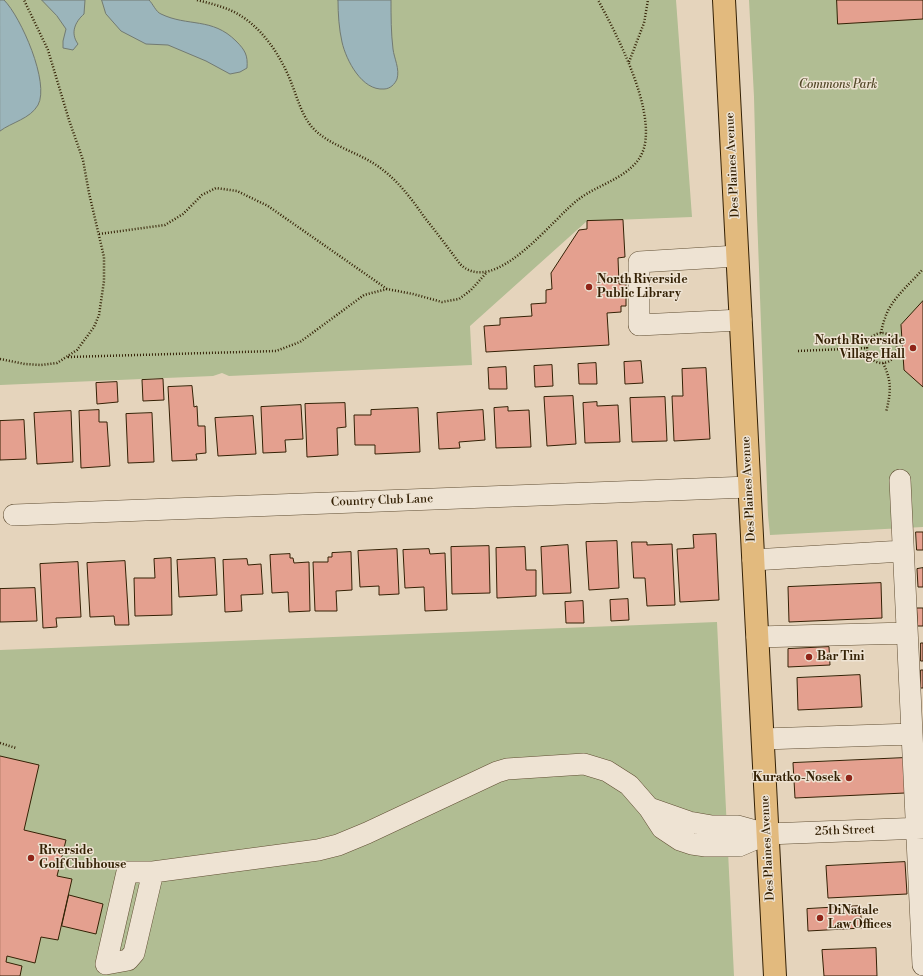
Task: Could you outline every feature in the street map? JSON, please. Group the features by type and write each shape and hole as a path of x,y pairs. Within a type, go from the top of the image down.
{"main road":[{"name":"Des Plaines Avenue","path":"724,1 775,976"}],"street":[{"path":"737,256 639,262 639,325 741,320"},
{"path":"900,480 912,734 919,828 923,965"},
{"name":"Country Club Lane","path":"14,515 750,487"},
{"path":"753,560 903,551"},
{"path":"757,637 907,633"},
{"path":"763,739 912,734"},
{"path":"153,872 318,850 367,833 497,772 516,768 584,764 607,771 629,785 650,808 662,828 670,834 692,844 706,846 739,846 767,834"},
{"name":"25th Street","path":"767,834 919,828"}],"path":[{"path":"0,358 25,364 41,365 57,363 77,350 94,327 99,315 105,268 99,234 89,193 84,160 67,113 48,50 24,0"},
{"path":"197,0 232,11 247,20 262,34 273,47 285,67 302,113 311,126 322,136 368,159 384,170 410,197 460,264 466,270 472,272 487,272 501,267 514,258 578,200 590,191 621,176 629,170 638,161 644,150 646,122 641,101 629,62 598,0"},
{"path":"629,62 644,23 648,0"},
{"path":"99,234 165,225 183,214 202,195 216,188 237,191 268,206 387,289 442,302 459,299 487,272"},
{"path":"881,333 885,317 897,297 923,269"},
{"path":"67,357 276,351 300,342 364,295 387,289"},
{"path":"881,333 886,334 894,340 896,350 892,359 883,363 878,363 870,357 867,348 870,339 881,333"},
{"path":"798,351 867,348"},
{"path":"883,363 888,372 890,384 890,394 886,412"},
{"path":"0,743 16,748"}],"green space":[{"path":"0,0 676,0 692,217 587,221 470,326 472,365 229,376 222,373 213,376 0,385"},
{"name":"Commons Park","path":"749,0 923,0 923,527 770,535 768,515 754,97"},
{"path":"717,622 734,976 0,976 0,650"}],"water":[{"path":"0,0 4,0 11,8 32,51 37,67 41,95 35,110 26,117 0,131"},
{"path":"42,0 85,0 84,14 76,24 74,32 74,36 78,44 73,50 63,48 66,29 57,16"},
{"path":"102,0 149,0 161,14 171,18 218,28 227,33 242,47 247,60 247,68 240,72 230,74 206,61 168,45 146,44 121,31 106,14"},
{"path":"338,0 391,0 392,43 398,75 394,84 390,87 384,89 369,85 362,80 351,65 344,49 341,37"}],"building":[{"path":"837,0 923,0 923,19 838,24"},
{"name":"North Riverside Public Library","path":"623,220 625,257 618,258 619,284 626,284 626,306 621,306 621,312 607,313 609,345 486,352 484,326 500,325 500,318 532,316 531,304 546,303 546,290 552,289 551,273 579,230 587,229 587,221"},
{"name":"North Riverside Village Hall","path":"923,301 923,387 904,370 901,325"},
{"path":"641,361 643,383 625,384 624,362"},
{"path":"596,363 597,384 579,384 578,364"},
{"path":"552,365 553,386 535,387 534,366"},
{"path":"506,367 507,389 489,389 488,368"},
{"path":"706,368 710,439 674,441 672,396 683,396 682,369"},
{"path":"163,379 164,400 143,401 142,380"},
{"path":"117,382 118,402 97,404 96,383"},
{"path":"192,386 194,407 197,406 198,426 205,426 206,453 196,454 197,460 172,461 168,387"},
{"path":"573,396 576,444 547,446 544,397"},
{"path":"665,397 667,441 632,442 630,398"},
{"path":"597,402 597,406 618,405 620,442 585,443 583,403"},
{"path":"345,403 346,427 337,428 338,455 307,457 305,404"},
{"path":"301,405 303,439 285,440 286,452 263,453 261,407"},
{"path":"508,407 508,411 529,410 531,447 496,448 494,408"},
{"path":"418,408 420,452 375,454 375,445 355,445 354,415 371,415 371,410"},
{"path":"99,410 99,422 107,422 110,466 81,468 79,411"},
{"path":"483,410 485,440 459,442 460,448 439,449 437,413"},
{"path":"71,411 73,462 37,464 34,413"},
{"path":"152,413 154,462 128,463 126,414"},
{"path":"253,416 256,454 218,456 215,418"},
{"path":"24,420 26,459 0,460 0,421"},
{"path":"916,532 923,532 923,550 917,550"},
{"path":"716,534 719,600 680,602 677,549 694,548 693,535"},
{"path":"617,541 619,588 589,590 586,542"},
{"path":"632,542 647,542 647,545 672,544 675,605 647,606 645,578 634,578"},
{"path":"568,545 571,593 543,594 541,547"},
{"path":"489,546 490,593 452,594 451,547"},
{"path":"525,547 526,570 536,570 536,596 497,598 496,548"},
{"path":"397,549 399,594 379,595 379,586 360,587 358,551"},
{"path":"429,549 430,554 445,553 447,610 425,611 424,587 405,588 403,550"},
{"path":"351,552 352,590 336,591 337,611 315,611 313,562 328,562 328,557 332,557 332,553"},
{"path":"290,554 290,558 293,558 294,563 309,562 310,611 289,612 288,592 272,593 270,555"},
{"path":"171,558 172,615 135,616 134,578 155,578 154,559"},
{"path":"215,558 217,595 179,597 177,560"},
{"path":"247,559 248,565 261,564 263,594 241,595 242,611 225,612 223,560"},
{"path":"125,561 129,625 115,625 114,616 90,617 87,563"},
{"path":"78,562 81,617 56,618 57,627 43,628 40,564"},
{"path":"923,568 923,587 918,587 917,569"},
{"path":"881,583 882,618 789,622 788,587"},
{"path":"35,588 37,621 0,622 0,589"},
{"path":"628,599 629,620 611,621 610,600"},
{"path":"583,601 584,623 566,623 565,602"},
{"path":"917,608 923,608 923,626 918,626"},
{"path":"921,643 923,643 923,661 921,661"},
{"name":"Bar Tini","path":"829,647 830,665 788,667 788,649"},
{"path":"921,670 923,670 923,688 921,688"},
{"path":"860,675 862,707 798,710 797,678"},
{"name":"Riverside Golf Clubhouse","path":"0,756 39,765 24,830 66,840 57,876 72,879 58,940 41,937 35,963 7,956 6,962 22,966 20,976 0,976"},
{"name":"Kuratko-Nosek","path":"904,758 905,793 795,798 793,763"},
{"path":"905,862 907,894 828,898 826,866"},
{"path":"69,895 103,904 96,934 62,926"},
{"path":"860,906 862,928 808,931 807,909"},
{"path":"876,948 877,976 824,976 822,950"}],"place":[{"name":"North Riverside Public Library","path":"589,287"},
{"name":"North Riverside Village Hall","path":"913,348"},
{"name":"Bar Tini","path":"809,657"},
{"name":"Kuratko-Nosek","path":"849,778"},
{"name":"Riverside Golf Clubhouse","path":"31,858"},
{"name":"DiNatale Law Offices","path":"820,918"}]}
